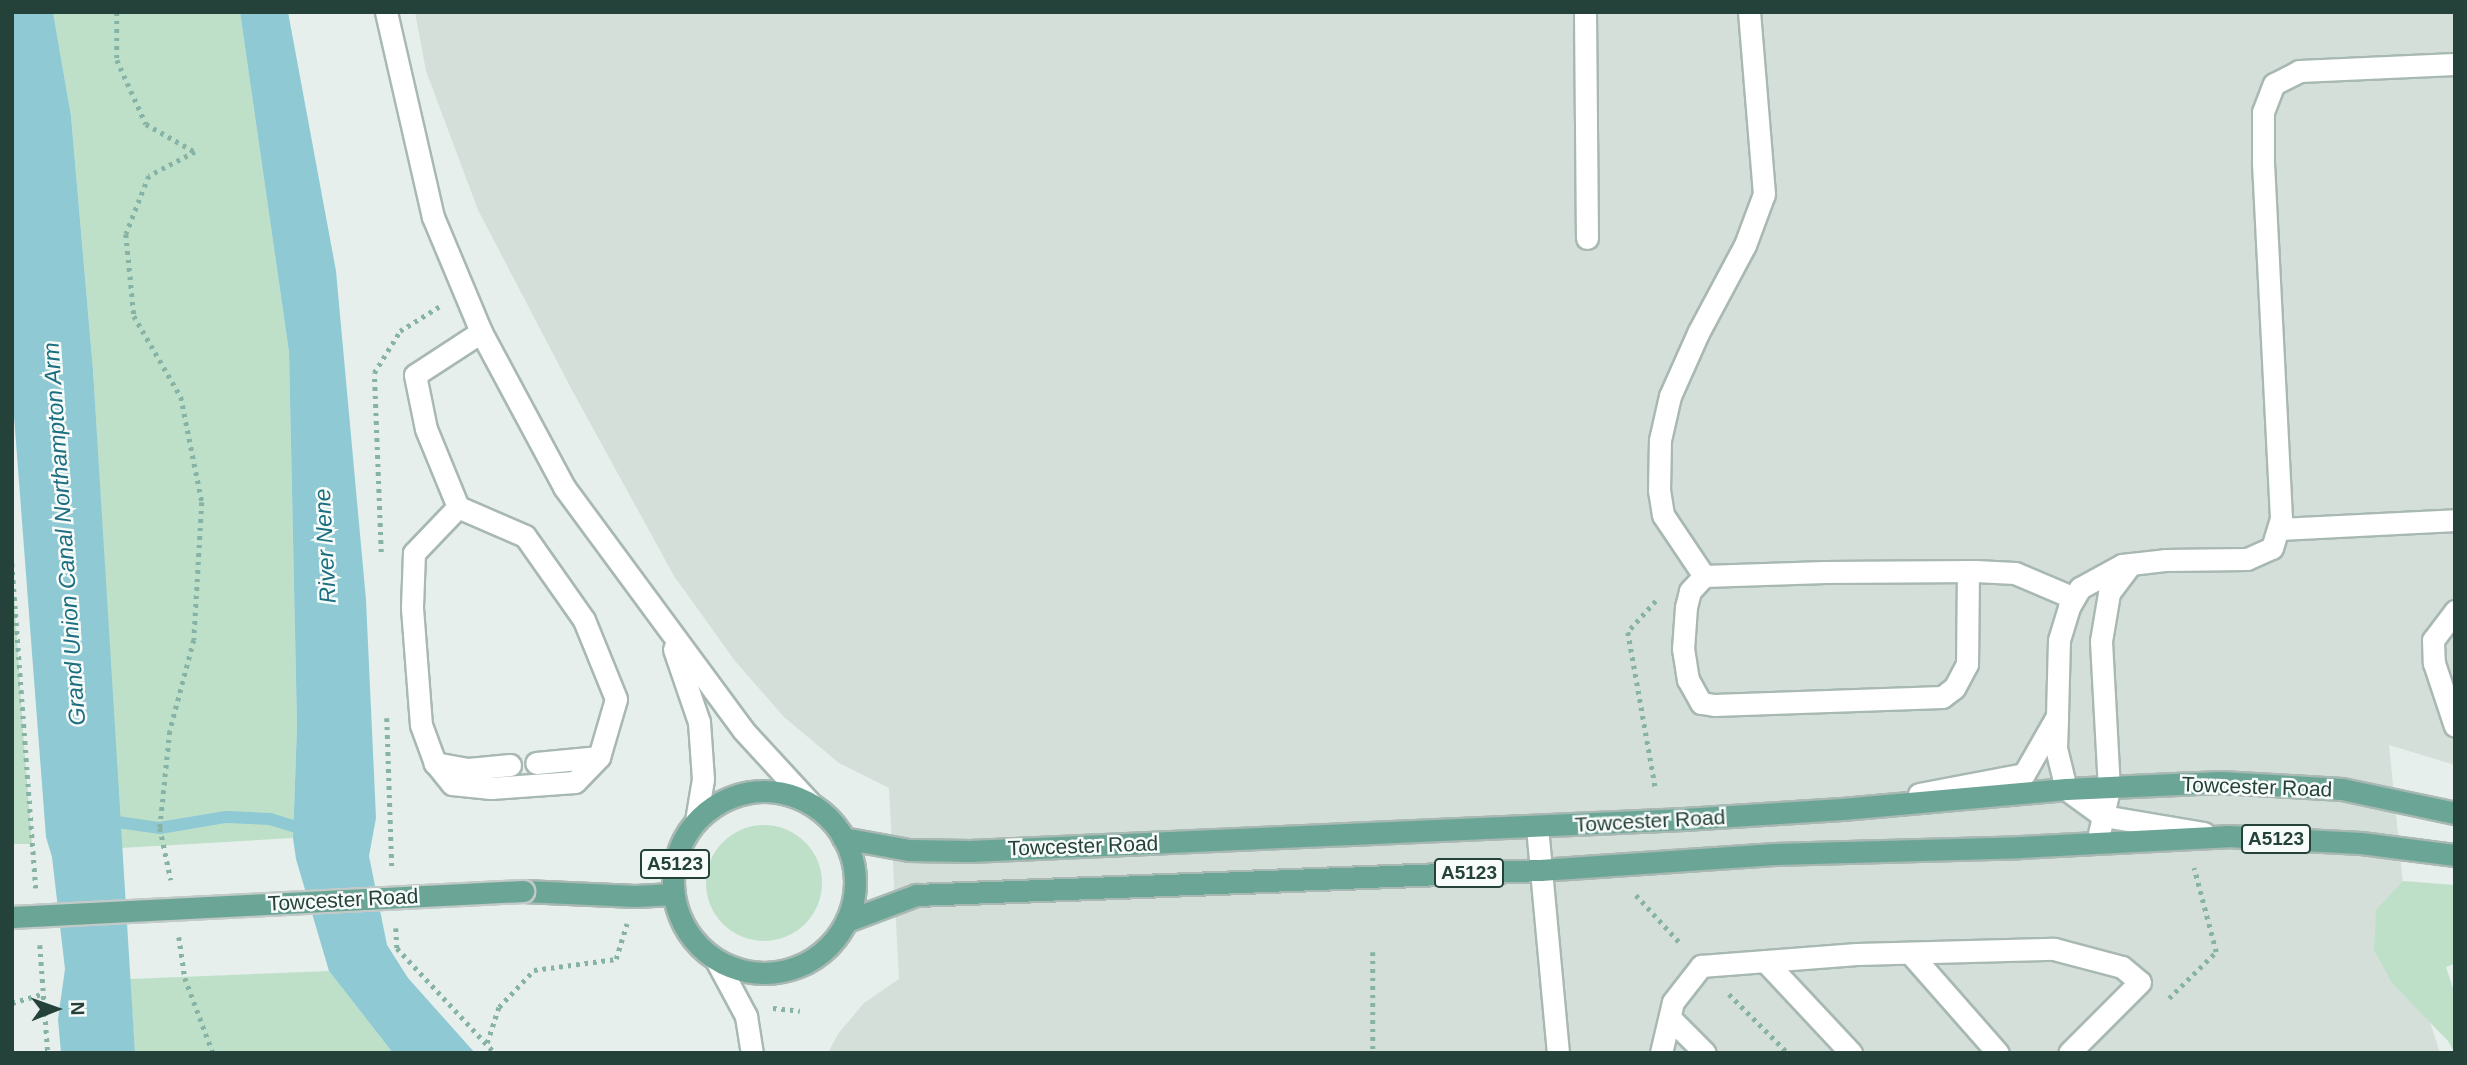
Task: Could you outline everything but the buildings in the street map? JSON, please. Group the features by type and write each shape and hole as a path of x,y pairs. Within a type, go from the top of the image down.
{"main road":[{"name":"Towcester Road","path":"842,838 909,850 970,851 1537,827 1842,809 2066,789 2221,782 2342,789 2455,813"},
{"name":"A5123","path":"758,791 776,791 811,804 834,824 853,855 853,900 847,921 835,940 821,954 783,972 766,974 739,970 716,960 700,947 680,919 674,894 674,867 683,841 696,821 733,796 758,791"},
{"name":"Towcester Road","path":"847,921 916,895 1540,870 1774,854 2227,836 2361,843 2455,855"},
{"name":"Towcester Road","path":"12,917 523,891 635,896 674,894"}],"street":[{"path":"386,12 433,217 481,332 564,487 743,730 811,804"},
{"path":"1585,12 1587,238"},
{"path":"1698,569 1663,515 1659,491 1660,440 1670,396 1698,333 1745,245 1764,194 1749,12"},
{"path":"2227,836 2103,816 2066,789 2056,748 2059,640 2080,587 2103,573 2131,564 2165,560 2247,559 2272,548 2280,529 2263,112 2274,84 2299,71 2455,64"},
{"path":"458,507 415,553 412,607 421,725 435,763 452,784 491,788 575,782 599,757 617,699 584,620 525,536 458,507 426,429 415,374 481,332"},
{"path":"2280,529 2455,520"},
{"path":"2097,843 2109,789 2101,641 2109,593 2131,564"},
{"path":"1698,569 2015,573 2074,598"},
{"path":"1698,569 1690,591 1683,649 1688,680 1701,703 1714,705 1942,697 1954,688 1967,664 1968,571"},
{"path":"2455,611 2433,640 2434,663 2455,726"},
{"path":"668,631 699,722 703,779 696,821"},
{"path":"1842,809 2024,774 2057,716"},
{"path":"536,763 599,757"},
{"path":"435,763 468,769 510,765"},
{"path":"1537,827 1558,1053"},
{"path":"1661,1053 1673,1002 1701,966 1857,954 2054,949 2122,967 2140,982 2069,1053"},
{"path":"1910,953 1998,1053"},
{"path":"716,960 746,1016 752,1053"},
{"path":"1765,961 1851,1053"},
{"path":"1670,1018 1704,1053"}],"path":[{"path":"117,12 117,60 146,124 195,152 149,176 127,234 134,316 181,397 202,502 194,640 170,731 160,828 172,883"},
{"path":"12,563 37,898"},
{"path":"1656,790 1628,632 1698,569"},
{"path":"2160,1007 2216,952 2187,839"},
{"path":"487,1043 499,1007 534,970 616,959 635,896"},
{"path":"177,924 185,978 213,1053"},
{"path":"40,939 48,1053"},
{"path":"1373,952 1373,1053"},
{"path":"12,1003 44,993"}],"shaded area":[{"path":"415,12 2455,12 2455,765 2389,745 2411,963 2440,1053 828,1053 838,1034 864,1003 899,979 889,788 839,763 784,717 735,661 674,576 572,390 478,210 426,71"}],"green space":[{"path":"53,12 240,12 289,352 297,726 293,838 121,848 93,370 71,116"},
{"path":"12,563 23,731 32,844 12,844"},
{"path":"764,825 786,829 805,842 818,861 822,883 818,905 805,924 786,937 764,941 742,937 723,924 710,905 706,883 710,861 723,842 742,829"},
{"path":"2403,881 2455,885 2455,964 2446,967 2455,994 2455,1053 2448,1041 2392,983 2374,950 2376,910"},
{"path":"329,971 393,1053 135,1053 130,979"}],"water":[{"name":"Grand Union Canal Northampton Arm","path":"12,12 53,12 71,116 93,370 135,1053 61,1053 58,1019 65,969 52,857 46,837 12,390"},
{"name":"River Nene","path":"240,12 288,12 336,271 366,600 376,818 369,856 387,945 408,978 475,1053 393,1053 329,971 296,859 293,838 297,726 289,352"}],"waterway":[{"path":"103,820 160,828 226,817 270,819 309,831"}]}
